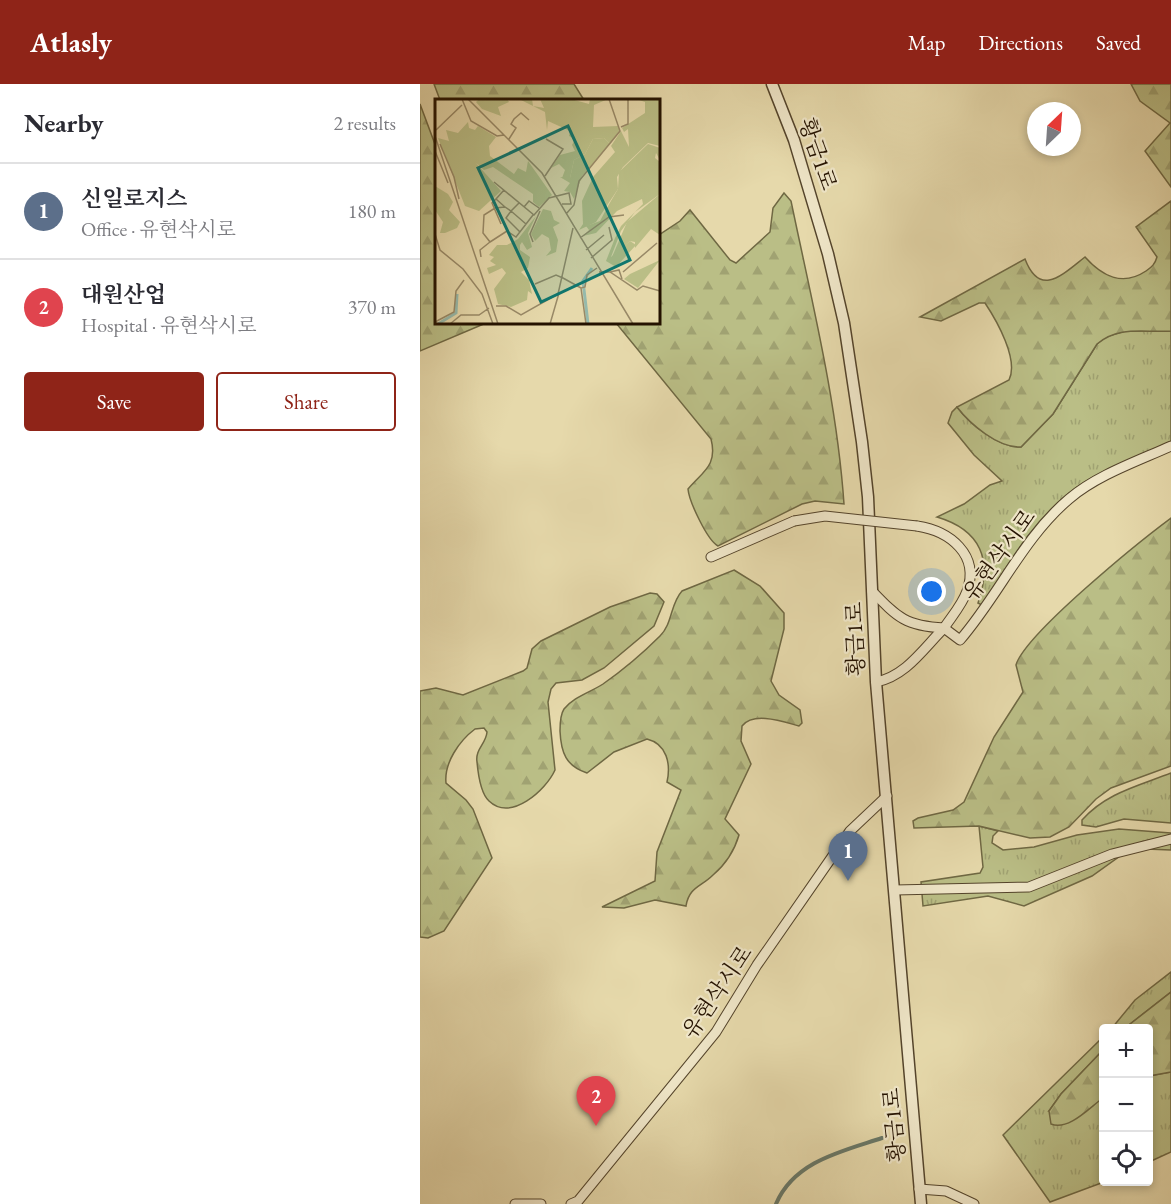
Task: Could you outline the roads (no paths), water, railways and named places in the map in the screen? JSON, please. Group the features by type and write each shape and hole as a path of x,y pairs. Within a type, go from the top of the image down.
{"street":[{"name":"황금1로","path":"772,84 810,189 844,323 866,469 876,682 921,1204"},
{"name":"유현삭시로","path":"944,628 960,640 1033,536 1070,497 1118,470 1171,446"},
{"path":"711,557 794,521 833,516 918,526 940,531 952,538 960,546 969,567 968,589 964,598 944,628 903,670 890,679 876,682"},
{"path":"872,591 891,611 908,623 944,628"},
{"name":"유현삭시로","path":"571,1204 578,1201 686,1071 716,1032 757,965 850,831 887,796"},
{"path":"895,890 1029,887 1112,854 1171,839"},
{"path":"919,1189 946,1191 974,1204"},
{"path":"515,1204 541,1204"}],"waterway":[{"path":"776,1204 784,1189 807,1168 836,1153 882,1138"}],"place":[{"name":"신일로지스","path":"848,881"},
{"name":"대원산업","path":"596,1126"}]}
